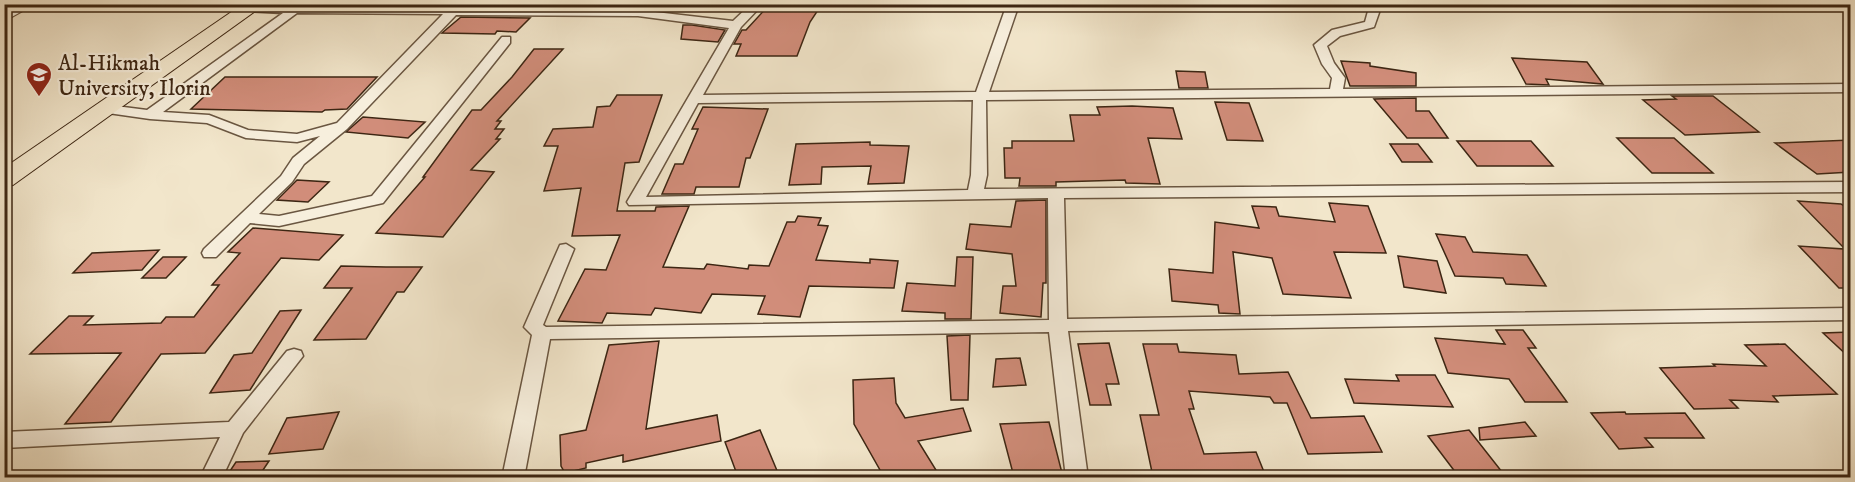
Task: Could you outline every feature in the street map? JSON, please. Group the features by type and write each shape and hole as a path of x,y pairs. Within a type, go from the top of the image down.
{"main road":[{"path":"4,180 108,109 249,6"},
{"path":"4,166 249,6"}],"street":[{"path":"758,4 736,25 635,202 975,194 1851,187"},
{"path":"975,194 980,175 978,105 1013,4"},
{"path":"1336,93 1339,78 1328,63 1320,45 1336,33 1370,24 1376,4"},
{"path":"249,6 294,10 456,8 638,13 736,25"},
{"path":"210,253 287,179 298,161 342,126 456,8"},
{"path":"150,115 294,10"},
{"path":"246,219 279,221 377,200 506,40"},
{"path":"693,99 1851,88"},
{"path":"108,109 208,119 246,134 297,138 342,126"},
{"path":"1056,194 1058,326 1077,477"},
{"path":"566,249 533,327 542,333 1851,314"},
{"path":"513,477 542,333"},
{"path":"211,477 235,429 294,356"},
{"path":"4,440 235,429"}],"lane":[{"path":"4,18 28,4"}],"building":[{"path":"770,4 822,4 810,22 797,56 736,56 741,44 734,44 742,30 746,30"},
{"path":"461,17 530,18 516,32 442,33"},
{"path":"683,25 725,30 718,42 681,39"},
{"path":"534,49 563,49 497,121 501,121 495,129 504,129 496,139 500,139 471,170 494,172 443,237 376,233 425,177 423,177 472,110 481,110"},
{"path":"1512,58 1587,62 1603,84 1546,79 1549,85 1526,84"},
{"path":"1341,61 1370,63 1370,66 1416,73 1416,86 1350,86"},
{"path":"1176,71 1205,72 1208,88 1179,88"},
{"path":"225,77 377,77 347,109 322,112 191,109"},
{"path":"617,95 662,95 639,162 625,163 617,211 655,211 656,207 689,206 663,267 704,269 707,264 748,269 749,265 769,266 787,222 795,222 798,216 821,218 818,225 828,226 816,260 870,263 870,259 898,261 894,288 809,286 800,317 758,314 765,296 712,294 701,313 655,308 651,315 607,313 602,323 558,321 585,269 606,270 620,235 572,236 581,188 544,191 558,146 544,146 553,129 593,127 597,107 610,106"},
{"path":"1672,96 1713,96 1759,132 1685,135 1643,100 1676,99"},
{"path":"1416,98 1416,111 1429,111 1448,138 1407,138 1374,99"},
{"path":"1215,102 1249,103 1263,141 1227,140"},
{"path":"703,107 768,109 750,158 746,158 739,187 696,187 694,194 662,194 675,164 683,164 698,129 692,129"},
{"path":"1097,107 1173,108 1182,139 1148,138 1160,184 1126,183 1125,180 1056,182 1056,186 1019,186 1020,178 1005,178 1004,148 1012,148 1012,141 1074,141 1070,115 1100,115"},
{"path":"363,117 425,122 408,138 346,132"},
{"path":"1617,138 1674,138 1713,173 1652,173"},
{"path":"1851,140 1851,172 1817,174 1775,143"},
{"path":"1457,141 1531,141 1553,166 1477,166"},
{"path":"870,142 870,145 909,146 904,183 868,184 871,166 822,167 821,184 789,185 796,144"},
{"path":"1390,144 1418,144 1432,162 1402,162"},
{"path":"297,180 329,182 308,202 277,200"},
{"path":"1046,200 1046,283 1043,283 1041,317 1000,313 1003,286 1016,286 1012,254 966,249 970,224 1011,227 1016,201"},
{"path":"1798,201 1841,204 1851,211 1851,288 1839,288 1799,246 1845,249"},
{"path":"1329,203 1368,206 1386,253 1334,252 1351,298 1283,294 1272,258 1233,252 1240,314 1219,313 1218,305 1172,301 1169,269 1213,273 1215,222 1259,228 1252,206 1276,207 1279,216 1335,222"},
{"path":"253,228 343,235 319,260 281,258 205,353 161,354 111,422 65,424 121,353 30,354 69,316 93,316 84,325 161,323 166,317 194,317 219,285 212,285 240,253 228,252"},
{"path":"1436,234 1465,237 1473,252 1527,255 1546,286 1506,284 1503,278 1455,276"},
{"path":"159,250 142,270 73,273 92,253"},
{"path":"1398,256 1437,261 1446,293 1404,287"},
{"path":"163,257 186,257 166,278 142,278"},
{"path":"957,257 973,257 971,319 945,319 945,313 902,311 907,283 955,286"},
{"path":"341,266 422,267 404,292 397,292 366,339 314,340 352,288 324,288"},
{"path":"301,310 250,390 210,393 234,355 252,353 280,311"},
{"path":"1496,330 1523,330 1536,348 1528,348 1567,402 1525,402 1509,379 1448,373 1435,338 1505,344"},
{"path":"1851,332 1851,359 1823,333"},
{"path":"970,335 968,400 951,400 947,336"},
{"path":"659,341 646,429 717,415 721,441 623,462 623,455 586,463 586,468 565,473 561,466 560,435 586,430 609,345"},
{"path":"1109,343 1119,384 1106,384 1111,405 1090,405 1078,344"},
{"path":"1143,344 1177,344 1179,352 1236,355 1239,374 1288,372 1311,418 1364,416 1382,452 1308,454 1287,403 1274,403 1270,397 1189,391 1194,409 1189,409 1204,454 1256,452 1266,477 1153,477 1140,415 1159,415"},
{"path":"1785,344 1837,394 1773,396 1778,402 1730,400 1738,408 1694,409 1660,368 1715,366 1713,364 1766,366 1745,345"},
{"path":"1020,358 1026,385 993,387 996,359"},
{"path":"1396,375 1435,375 1453,407 1354,403 1345,379 1399,381"},
{"path":"894,378 896,403 905,418 963,408 971,431 918,441 936,470 914,477 884,477 854,424 853,380"},
{"path":"339,412 323,449 269,454 287,418"},
{"path":"1625,412 1626,414 1685,413 1704,438 1645,438 1653,447 1619,449 1591,413"},
{"path":"1049,422 1063,477 1014,477 1000,424"},
{"path":"1525,422 1536,436 1480,440 1479,428"},
{"path":"760,430 778,473 765,477 738,477 725,442"},
{"path":"1469,430 1506,477 1459,477 1428,436"},
{"path":"269,461 259,476 226,477 236,462"}],"place":[{"name":"Al-Hikmah University, Ilorin","path":"39,98"}]}
